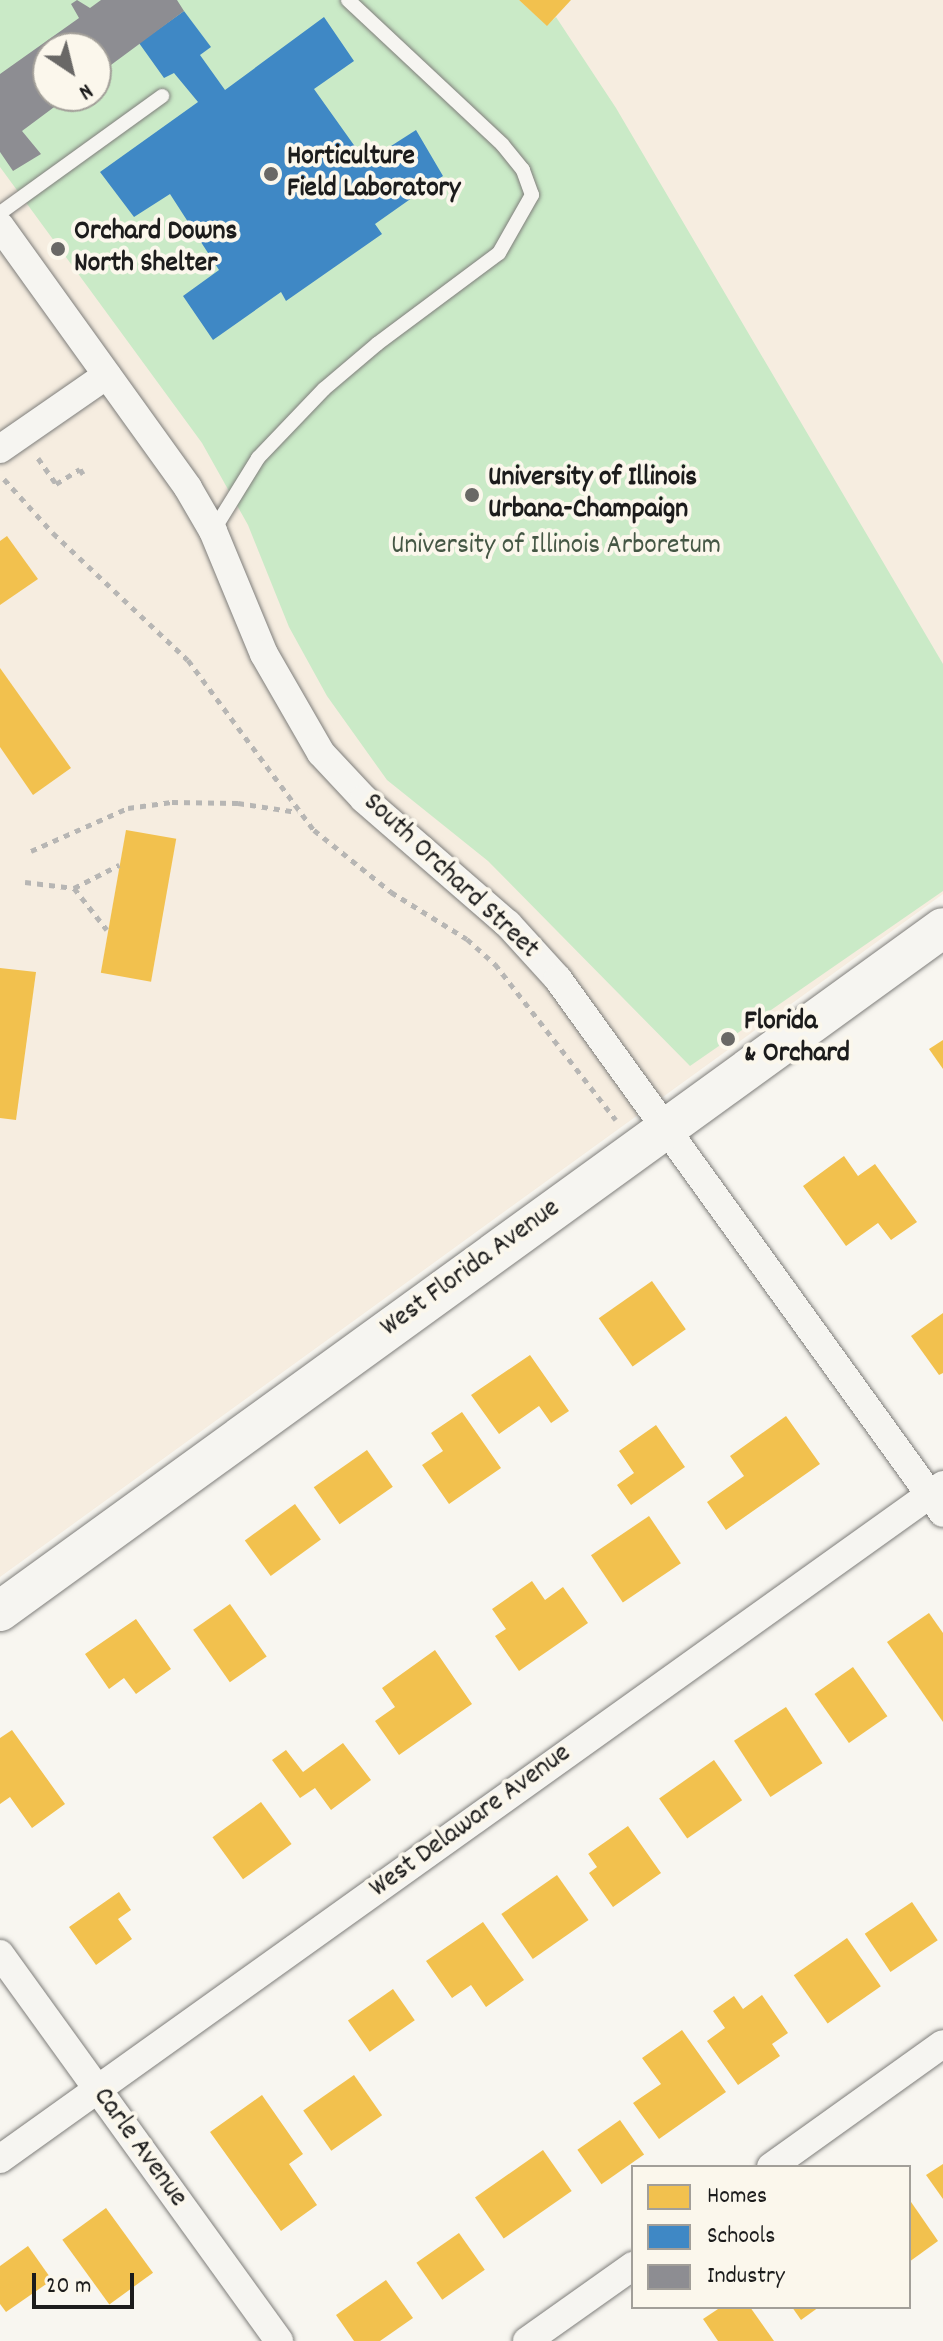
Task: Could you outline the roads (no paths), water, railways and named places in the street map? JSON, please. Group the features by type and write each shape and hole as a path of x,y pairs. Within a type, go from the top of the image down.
{"main road":[{"name":"West Florida Avenue","path":"0,1611 943,928"}],"street":[{"name":"South Orchard Street","path":"0,226 107,375 213,531 264,654 321,753 364,799 508,924 558,979 938,1497"},
{"path":"0,449 107,375"},
{"name":"West Delaware Avenue","path":"0,2159 938,1497"},
{"name":"Carle Avenue","path":"0,1954 279,2341"},
{"path":"774,2165 943,2044"},
{"path":"527,2341 631,2267"}],"lane":[{"path":"213,531 258,458 367,353 499,253 532,195 523,170 502,144 348,0"},
{"path":"0,213 162,96"}],"place":[{"name":"Horticulture Field Laboratory","path":"271,174"},
{"name":"Orchard Downs North Shelter","path":"58,249"},
{"name":"University of Illinois Urbana-Champaign","path":"472,495"},
{"name":"Florida & Orchard","path":"728,1039"}],"park label":[{"name":"University of Illinois Arboretum","path":"556,547"}]}
